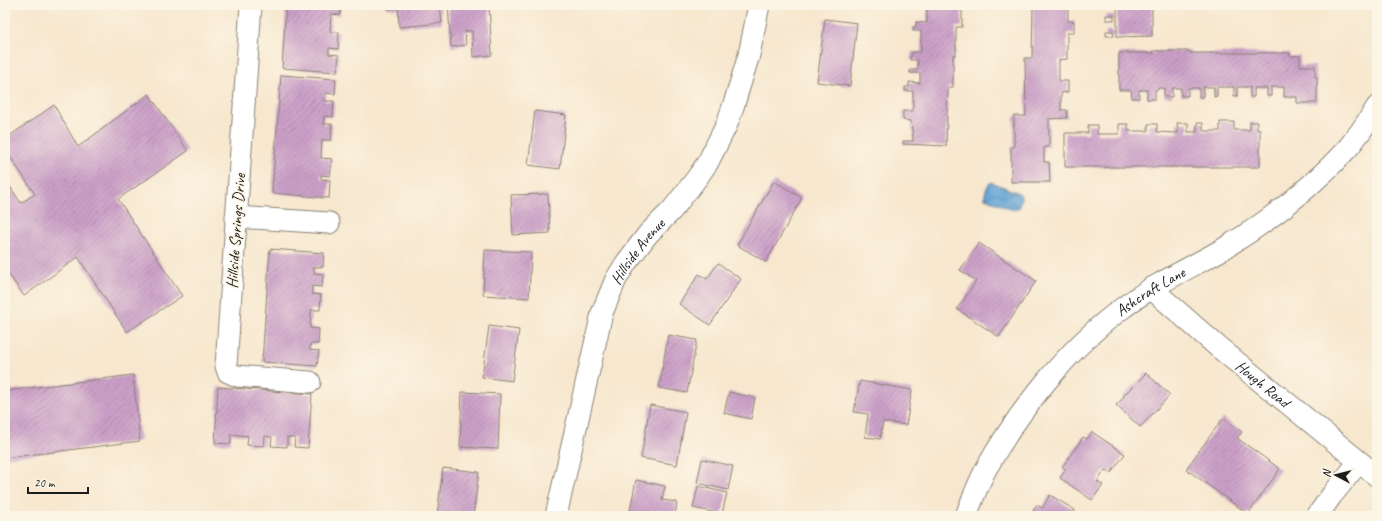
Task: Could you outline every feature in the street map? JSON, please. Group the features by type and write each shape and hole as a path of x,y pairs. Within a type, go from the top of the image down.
{"street":[{"name":"Hillside Springs Drive","path":"251,5 226,352 226,370 230,374 237,376 310,382"},
{"name":"Hillside Avenue","path":"556,516 602,313 616,279 626,263 648,234 672,210 697,178 720,138 733,107 755,29 759,5"},
{"name":"Ashcraft Lane","path":"966,516 986,470 1011,428 1050,377 1086,339 1123,307 1151,288 1229,245 1301,194 1347,148 1377,107"},
{"path":"236,217 329,223"},
{"name":"Hough Road","path":"1151,288 1217,346 1377,476"},
{"path":"1317,516 1359,462"}],"water":[{"path":"991,182 1019,193 1021,202 1018,208 1013,210 985,198 986,189"}],"building":[{"path":"286,5 341,5 340,15 331,14 330,32 339,32 338,49 329,48 329,54 339,55 337,72 282,68"},
{"path":"387,5 440,5 442,23 399,27 398,8 387,9"},
{"path":"448,5 489,5 492,55 473,57 472,31 465,31 466,45 451,47"},
{"path":"927,5 962,5 962,27 956,27 956,55 953,55 953,87 948,87 946,146 903,144 903,141 913,141 911,121 903,120 903,111 913,111 913,91 905,91 905,87 909,87 909,82 920,83 920,73 910,73 910,70 917,70 918,60 910,60 912,52 921,52 921,31 913,31 913,27 916,27 916,22 927,23"},
{"path":"1033,5 1068,5 1068,21 1074,21 1074,33 1067,33 1067,59 1059,60 1059,81 1068,81 1068,92 1061,93 1061,110 1067,110 1067,118 1049,119 1049,147 1044,147 1044,162 1049,162 1050,182 1011,182 1011,147 1014,146 1014,116 1026,116 1025,58 1032,58"},
{"path":"1117,5 1152,5 1152,36 1117,37"},
{"path":"1106,15 1114,15 1114,20 1106,20"},
{"path":"825,19 857,23 850,86 817,82"},
{"path":"1106,31 1113,31 1114,36 1106,36"},
{"path":"1153,51 1190,51 1190,53 1290,53 1290,56 1300,56 1300,66 1315,66 1315,77 1317,77 1317,103 1297,103 1297,97 1284,97 1284,87 1271,87 1271,96 1267,96 1267,88 1254,88 1254,97 1250,97 1250,87 1237,87 1237,96 1234,96 1234,87 1217,87 1217,96 1214,97 1214,87 1203,87 1203,97 1199,97 1199,88 1188,88 1188,96 1181,96 1181,88 1172,88 1172,97 1164,97 1164,88 1158,88 1158,90 1155,90 1155,99 1147,99 1147,90 1139,90 1139,98 1132,98 1131,90 1119,90 1119,53 1154,53"},
{"path":"281,75 336,79 335,94 326,93 325,101 334,101 333,117 324,116 323,124 332,124 331,140 322,140 321,158 332,159 330,176 321,175 321,179 330,180 329,198 272,193"},
{"path":"149,94 188,151 118,199 182,296 127,332 78,257 24,296 5,269 5,179 21,203 35,194 5,149 5,139 54,105 78,147"},
{"path":"535,111 566,115 560,169 528,165"},
{"path":"1220,122 1234,122 1234,130 1250,130 1250,122 1257,122 1257,130 1260,130 1260,167 1065,167 1065,133 1088,133 1088,125 1097,125 1097,134 1119,134 1119,124 1128,124 1128,131 1148,131 1148,124 1157,124 1157,132 1178,133 1177,123 1188,123 1188,132 1197,132 1197,123 1203,123 1203,131 1220,131"},
{"path":"774,181 802,198 766,262 737,245"},
{"path":"548,194 550,233 513,235 511,195"},
{"path":"979,243 1036,281 999,337 957,309 976,281 960,270"},
{"path":"270,249 324,253 323,267 314,267 314,273 323,274 322,287 312,286 312,294 321,295 320,310 311,310 310,328 319,329 318,344 310,344 310,350 319,351 317,366 262,362"},
{"path":"485,250 531,252 529,298 483,295"},
{"path":"718,263 741,279 710,325 679,304 699,274 707,279"},
{"path":"489,326 519,330 512,381 482,377"},
{"path":"668,335 697,340 687,393 659,388"},
{"path":"1146,373 1170,395 1140,427 1116,405"},
{"path":"133,375 140,441 5,458 5,391"},
{"path":"860,381 912,390 906,425 883,422 880,439 865,437 868,414 854,412"},
{"path":"218,387 312,394 308,448 294,447 295,438 287,437 287,447 271,446 272,437 265,436 264,446 247,445 248,436 231,434 231,444 215,443"},
{"path":"462,392 500,394 498,449 460,447"},
{"path":"729,392 755,398 751,419 724,413"},
{"path":"650,405 686,412 677,465 641,458"},
{"path":"1223,418 1242,432 1237,438 1280,469 1248,514 1186,469"},
{"path":"1092,432 1125,454 1111,473 1105,470 1097,482 1103,485 1092,500 1060,478 1066,469 1062,467 1083,437 1087,439"},
{"path":"702,459 733,466 728,490 697,483"},
{"path":"443,468 479,472 473,516 437,515"},
{"path":"636,480 665,486 662,500 677,502 675,516 629,516"},
{"path":"698,486 727,493 722,514 693,508"},
{"path":"1050,495 1075,510 1072,516 1030,516 1037,505 1042,508"}]}
